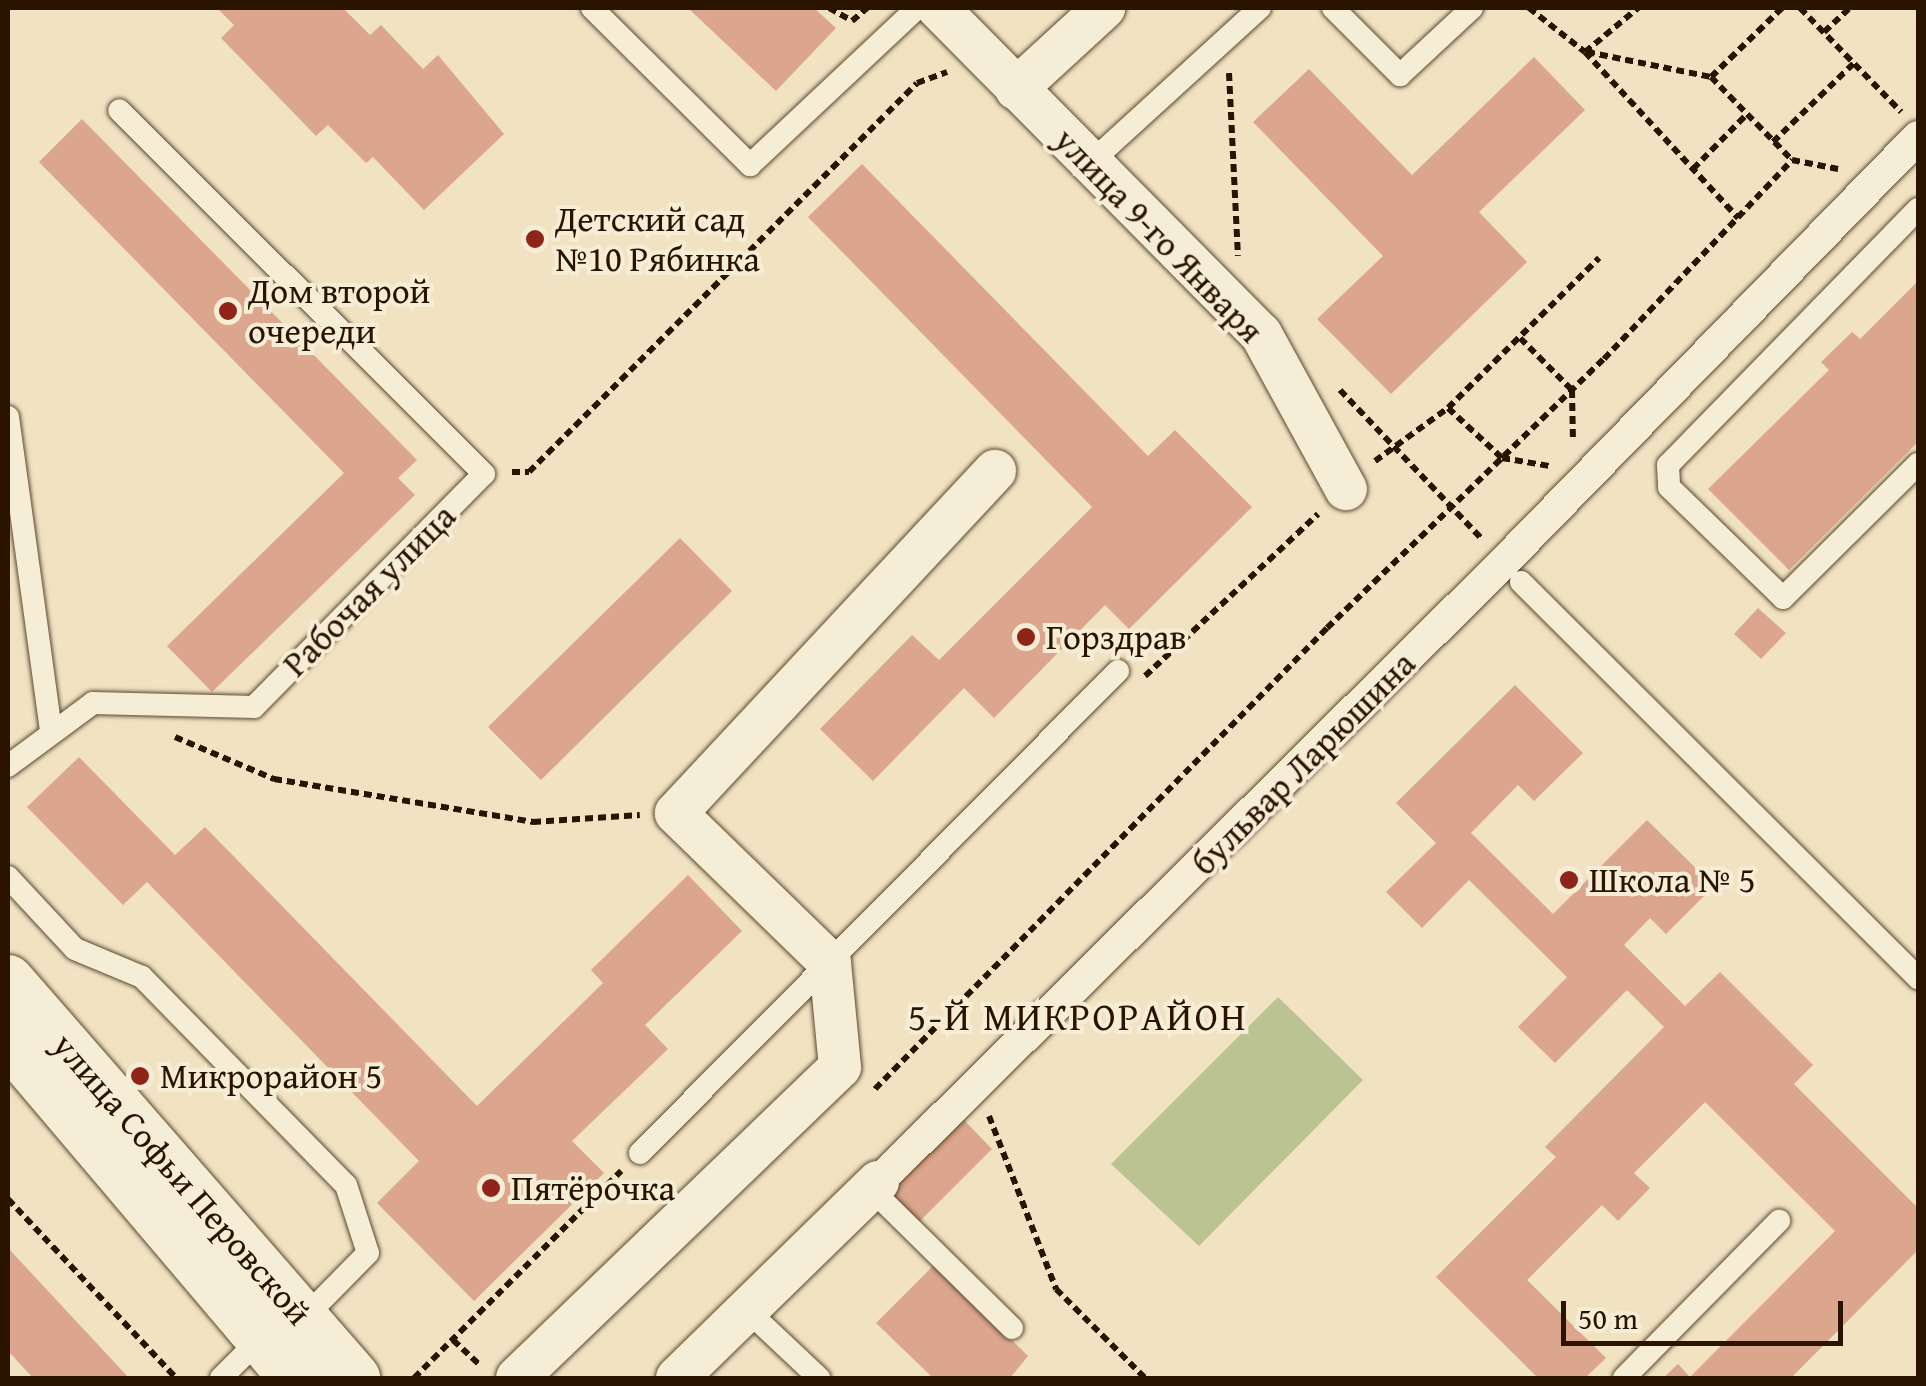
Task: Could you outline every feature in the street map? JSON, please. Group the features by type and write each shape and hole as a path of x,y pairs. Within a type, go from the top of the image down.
{"street":[{"name":"улица 9-го Января","path":"938,8 1261,334 1346,489"},
{"path":"1016,89 1104,8"},
{"name":"бульвар Ларюшина","path":"677,1378 1513,571 1574,489 1904,125"},
{"path":"516,1378 840,1066 830,963 676,813 995,471"},
{"name":"улица Софьи Перовской","path":"8,982 280,1330 296,1378"},
{"name":"улица Софьи Перовской","path":"8,1039 280,1330 354,1378"}],"lane":[{"path":"592,8 750,165 917,8"},
{"path":"1090,163 1260,8"},
{"path":"1333,8 1400,75 1472,8"},
{"path":"119,110 484,474"},
{"path":"1918,209 1668,465 1669,487 1783,598 1918,464"},
{"path":"8,417 51,730 8,766"},
{"name":"Рабочая улица","path":"51,730 93,703 254,706 484,474"},
{"path":"1513,571 1918,978"},
{"path":"640,1153 1118,671"},
{"path":"8,877 75,949 142,977 346,1184 368,1253 221,1378"},
{"path":"875,1186 1012,1328"},
{"path":"1624,1378 1779,1221"},
{"path":"748,1311 819,1378"}],"path":[{"path":"829,8 852,21 866,8"},
{"path":"1529,8 1586,52 1738,218"},
{"path":"1586,52 1638,8"},
{"path":"1710,77 1782,8"},
{"path":"1800,8 1854,63 1904,125"},
{"path":"1824,32 1850,8"},
{"path":"1228,37 1240,276"},
{"path":"1586,52 1710,77 1792,160 1846,170"},
{"path":"484,474 529,472 917,83 986,58"},
{"path":"1774,142 1854,63"},
{"path":"1904,125 1910,104"},
{"path":"1693,169 1747,114"},
{"path":"872,1093 1572,390 1792,160"},
{"path":"1520,338 1572,390 1573,441 1598,465"},
{"path":"1328,375 1450,509 1513,571"},
{"path":"1448,408 1502,458 1548,464 1574,489"},
{"path":"166,733 274,779 533,822 676,813"},
{"path":"978,1086 1056,1289 1146,1378"},
{"path":"414,1378 640,1153"},
{"path":"8,1199 176,1378"},
{"path":"452,1340 496,1378"}],"green space":[{"path":"1278,997 1363,1080 1199,1246 1111,1164"}],"building":[{"path":"217,8 343,8 370,35 381,25 423,69 438,55 504,134 424,210 373,157 366,163 328,125 316,136 221,38 234,25"},
{"path":"688,8 814,8 836,28 776,91"},
{"path":"1534,57 1585,110 1479,212 1527,262 1391,394 1317,319 1383,256 1253,122 1309,69 1412,175"},
{"name":"Дом второй очереди","path":"82,119 417,460 398,478 415,495 212,692 167,646 344,473 39,162"},
{"path":"862,164 1148,456 1175,430 1252,507 1129,629 1105,605 994,718 964,688 873,781 820,729 912,635 939,660 1092,507 808,217"},
{"path":"1918,281 1918,442 1789,570 1708,489 1829,370 1821,362 1852,332 1860,339"},
{"path":"680,538 732,591 541,780 488,727"},
{"path":"1758,608 1786,633 1761,659 1734,634"},
{"path":"1515,685 1583,753 1534,801 1518,785 1471,833 1553,914 1647,820 1714,886 1666,934 1650,918 1624,945 1685,1006 1720,972 1813,1065 1794,1084 1918,1208 1918,1250 1791,1378 1663,1378 1678,1364 1690,1377 1835,1231 1705,1102 1634,1173 1650,1188 1618,1221 1602,1205 1527,1280 1606,1358 1585,1378 1538,1378 1436,1277 1556,1157 1545,1147 1664,1027 1627,990 1555,1063 1518,1027 1567,977 1469,880 1422,928 1386,892 1436,843 1396,803"},
{"path":"79,757 175,855 205,827 477,1106 603,983 591,970 688,875 742,931 645,1025 668,1049 572,1141 604,1173 474,1301 377,1203 419,1161 147,882 123,905 27,807"},
{"path":"962,1118 992,1149 919,1222 888,1191"},
{"path":"8,1248 129,1378 33,1378 8,1351"},
{"path":"935,1264 1028,1356 1010,1378 933,1378 876,1323"}],"place":[{"name":"Детский сад №10 Рябинка","path":"535,239"},
{"name":"Дом второй очереди","path":"228,311"},
{"name":"Горздрав","path":"1026,637"},
{"name":"Школа № 5","path":"1569,880"},
{"name":"Микрорайон 5","path":"140,1076"},
{"name":"Пятёрочка","path":"491,1188"}],"district":[{"name":"5-Й МИКРОРАЙОН","path":"1078,1017"}]}
